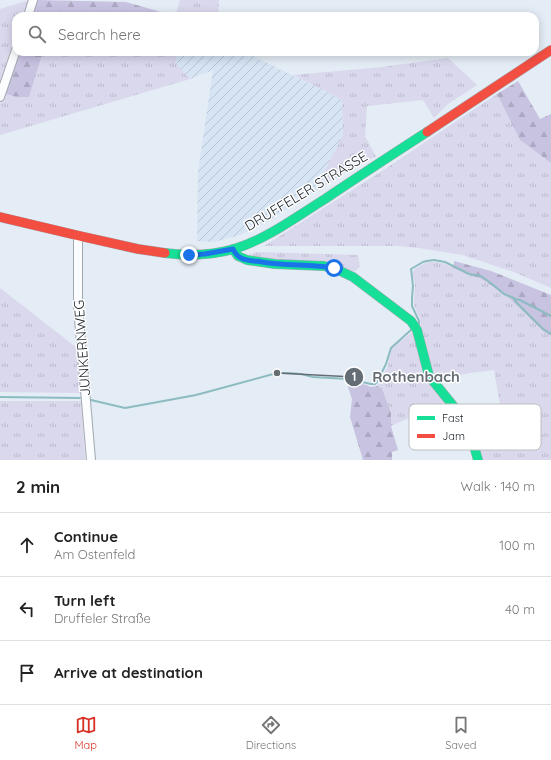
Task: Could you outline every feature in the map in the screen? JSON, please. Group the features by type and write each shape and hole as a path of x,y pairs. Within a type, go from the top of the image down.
{"street":[{"path":"29,12 33,0"},
{"name":"DRUFFELER STRASSE","path":"0,217 152,252 189,255 233,249 262,237 298,216 551,50"},
{"path":"0,97 14,56"},
{"name":"JUNKERNWEG","path":"78,236 78,307 91,460"},
{"path":"233,249 239,258 246,260 285,265 324,266 334,268 352,277 411,321 416,330 429,376 452,404"},
{"path":"476,450 478,460"}],"shaded area":[{"path":"176,56 253,56 342,100 343,135 324,172 331,181 262,225 240,235 214,242 197,241 198,172 213,70 190,79 176,63"}],"green space":[{"path":"30,0 26,12 12,12 12,54 0,90 0,9"},
{"path":"37,0 126,2 161,12 32,12"},
{"path":"180,0 219,0 218,12 176,12"},
{"path":"17,56 42,56 29,97 19,97 4,93"},
{"path":"42,56 176,56 176,63 190,79 0,135 0,105 4,93 19,97 29,97"},
{"path":"448,58 477,85 448,104 434,118 423,100 367,106 365,136 376,157 364,161 331,181 324,172 343,135 342,100 293,75 382,67"},
{"path":"518,81 540,119 551,114 551,163 520,140 497,94"},
{"path":"497,94 520,140 551,163 551,288 514,272 462,255 419,248 397,246 264,246 385,169"},
{"path":"256,252 358,255 360,267 351,272 248,255"},
{"path":"454,261 491,271 551,295 551,336 543,331 510,299 488,283 451,267 454,264"},
{"path":"430,262 443,263 471,276 479,278 510,299 551,336 551,460 480,460 478,450 541,450 541,404 500,404 494,370 435,380 419,328 421,326 420,319 414,305 415,284 412,273 422,265"},
{"path":"0,288 77,348 81,393 0,392"},
{"path":"414,331 445,402 440,404 409,404 409,418 391,426 391,413 382,388 377,386 388,366 392,347"},
{"path":"346,381 367,385 370,387 377,386 382,388 391,413 391,426 398,450 392,452 392,460 363,460 350,417 352,399"},
{"path":"0,401 81,401 85,460 0,460"}],"waterway":[{"path":"419,325 419,321 412,306 413,286 411,269 423,262 434,260 445,262 469,274 481,276 504,294 514,298 515,301 543,329 551,334"},
{"path":"514,299 520,300 551,316"},
{"path":"91,400 125,408 196,395 277,373 348,379 375,384 386,364 391,348 412,329"},
{"path":"0,397 80,398"}],"traffic: fast":[{"path":"165,253 191,255 217,253 234,249 258,240 325,199 427,132"},
{"path":"233,249 238,256 247,260 275,264 324,266 338,270 353,277 411,321 417,330 429,376 452,404"},
{"path":"475,450 478,460"}],"traffic: jam":[{"path":"427,132 551,50"},
{"path":"0,217 138,249 165,253"}],"place":[{"name":"Rothenbach","path":"277,373"}],"route":[{"path":"189,255 220,252 233,249 239,258 246,260 285,265 324,266 334,268"}]}
